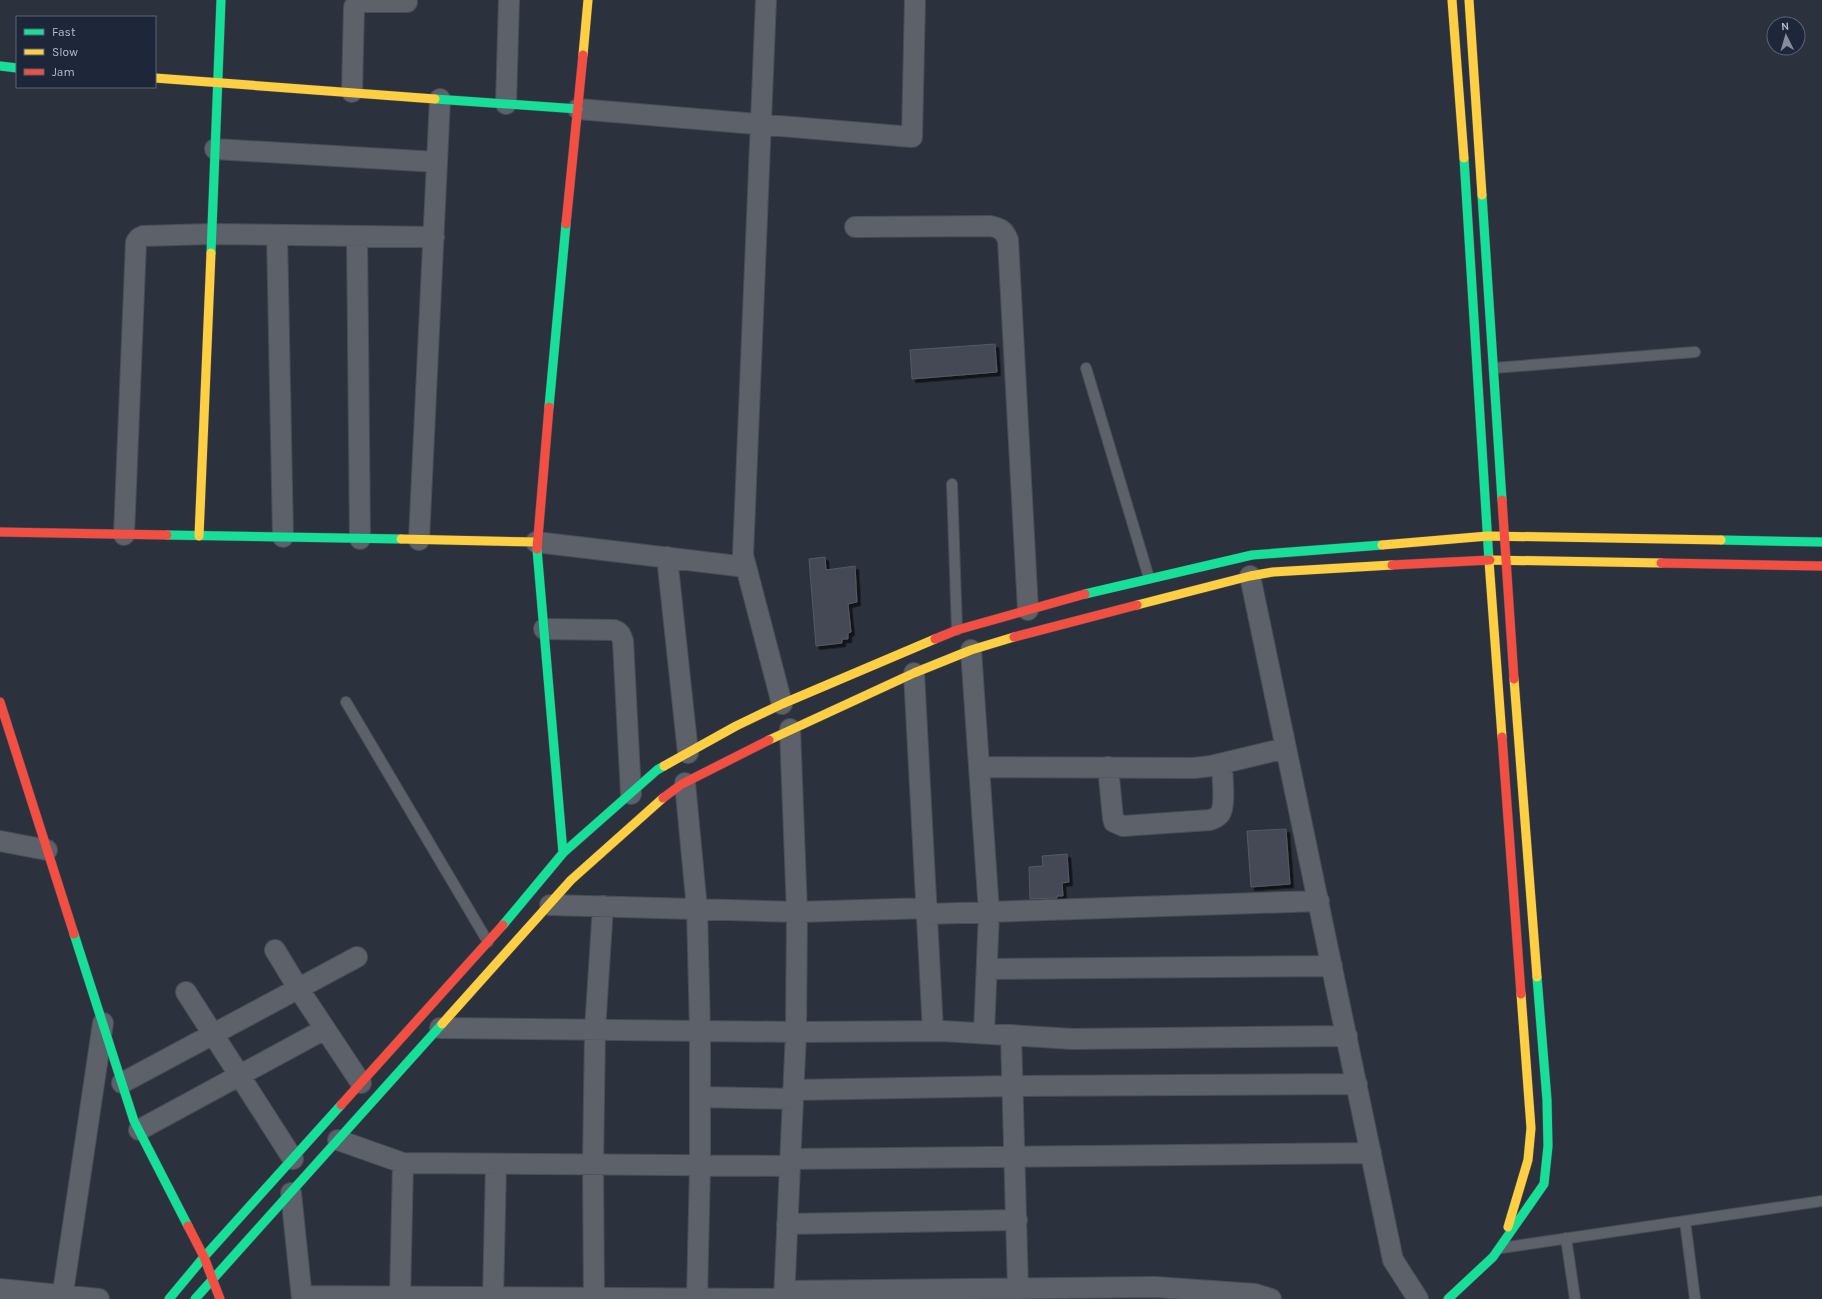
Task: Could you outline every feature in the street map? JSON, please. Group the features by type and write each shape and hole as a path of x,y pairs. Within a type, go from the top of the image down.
{"main road":[{"path":"199,536 221,0"},
{"path":"563,853 536,542 588,0"},
{"path":"1452,0 1471,253 1488,536 1529,1098 1530,1144 1503,1244"},
{"path":"1448,1299 1493,1257 1544,1184 1548,1146 1547,1100 1515,686 1469,0"},
{"path":"0,66 16,68"},
{"path":"156,78 578,109"},
{"path":"0,532 536,542"},
{"path":"169,1299 204,1257 488,942 563,853 658,770 736,726 782,704 957,630 1149,578 1252,555 1488,536 1748,547 1822,542"},
{"path":"1748,547 1749,566"},
{"path":"195,1299 440,1028 571,880 669,793 685,783 790,729 914,673 991,643 1250,576 1273,572 1490,560 1749,566 1822,566"},
{"path":"1499,686 1515,686"},
{"path":"0,702 122,1083 139,1130 204,1257 220,1299"},
{"path":"1510,828 1526,829"},
{"path":"1518,941 1535,942"},
{"path":"1523,1019 1541,1018"},
{"path":"1529,1098 1547,1100"}],"street":[{"path":"506,104 509,0"},
{"path":"766,0 743,555 782,704"},
{"path":"578,109 912,137 915,0"},
{"path":"352,92 354,7 359,2 407,2"},
{"path":"419,540 440,99"},
{"path":"215,149 437,162"},
{"path":"855,226 990,226 999,228 1005,232 1008,240 1028,610"},
{"path":"124,535 136,242 139,238 143,236 211,234 434,237"},
{"path":"277,235 283,537"},
{"path":"357,236 360,539"},
{"path":"536,542 746,567"},
{"path":"667,557 688,753"},
{"path":"1250,576 1393,1260 1418,1299"},
{"path":"544,630 619,631 623,641 630,794"},
{"path":"971,650 989,912 984,1033"},
{"path":"914,673 928,911 933,1031"},
{"path":"784,1296 796,1032 797,912 790,729"},
{"path":"979,767 1194,768 1222,764 1286,748"},
{"path":"1108,768 1114,822 1123,826 1210,820 1216,818 1220,813 1222,806 1222,764"},
{"path":"685,783 697,909 700,1031 700,1166 697,1299"},
{"path":"0,841 47,850"},
{"path":"550,905 797,912 989,912 1319,901"},
{"path":"594,1298 593,1165 595,1030 603,906"},
{"path":"274,950 361,1083"},
{"path":"122,1083 357,957"},
{"path":"987,969 1332,966"},
{"path":"186,992 293,1159"},
{"path":"62,1297 103,1023"},
{"path":"440,1028 796,1032 933,1031 1073,1039 1347,1036"},
{"path":"139,1130 325,1029"},
{"path":"1011,1035 1014,1086 1017,1220 1013,1292"},
{"path":"700,1097 793,1095 1014,1086 1357,1084"},
{"path":"338,1140 403,1163 700,1166 1015,1155 1371,1153"},
{"path":"400,1298 403,1163"},
{"path":"493,1298 496,1164"},
{"path":"291,1193 302,1297 697,1299 1013,1292 1155,1287 1255,1294 1271,1299"},
{"path":"787,1224 1017,1220"},
{"path":"0,1289 62,1297 99,1299"}],"lane":[{"path":"1494,368 1695,352"},
{"path":"1086,368 1149,578"},
{"path":"952,484 957,630"},
{"path":"346,702 488,942"},
{"path":"1503,1244 1566,1238 1822,1201"},
{"path":"1685,1221 1695,1299"},
{"path":"1566,1238 1575,1299"}],"building":[{"path":"995,344 997,372 912,379 910,350"},
{"path":"825,557 826,570 855,566 857,602 848,604 851,632 848,633 848,639 842,639 842,643 816,646 809,559"},
{"path":"1286,829 1290,884 1251,887 1247,831"},
{"path":"1067,854 1069,882 1062,883 1063,896 1057,896 1057,898 1030,899 1029,867 1043,866 1042,856"}],"traffic: fast":[{"path":"211,253 221,0"},
{"path":"0,66 16,68"},
{"path":"435,99 578,109"},
{"path":"1464,158 1489,561"},
{"path":"1482,195 1502,500"},
{"path":"549,407 566,224"},
{"path":"167,535 401,539"},
{"path":"1721,540 1822,542"},
{"path":"1085,594 1252,555 1382,545"},
{"path":"537,549 563,853"},
{"path":"503,925 563,853 657,770 664,766"},
{"path":"74,934 134,1121 188,1226"},
{"path":"1448,1299 1493,1257 1544,1184 1548,1146 1547,1100 1537,977"},
{"path":"195,1299 442,1024"},
{"path":"169,1299 204,1257 341,1105"}],"traffic: slow":[{"path":"583,55 588,0"},
{"path":"1452,0 1464,158"},
{"path":"1469,0 1482,195"},
{"path":"156,78 435,99"},
{"path":"199,536 211,253"},
{"path":"1488,536 1721,540"},
{"path":"1382,545 1488,536"},
{"path":"401,539 536,542"},
{"path":"1490,560 1661,563"},
{"path":"1489,561 1502,737"},
{"path":"1137,605 1250,576 1273,572 1392,565"},
{"path":"769,740 914,673 971,650 1014,637"},
{"path":"664,766 736,726 782,704 935,639"},
{"path":"1514,679 1537,977"},
{"path":"442,1024 571,880 663,798"},
{"path":"1508,1227 1528,1160 1531,1128 1521,994"}],"traffic: jam":[{"path":"566,224 583,55"},
{"path":"537,549 549,407"},
{"path":"1502,500 1514,679"},
{"path":"0,532 167,535"},
{"path":"1392,565 1490,560"},
{"path":"1661,563 1822,566"},
{"path":"935,639 957,630 1085,594"},
{"path":"1014,637 1137,605"},
{"path":"0,702 74,934"},
{"path":"1502,737 1521,994"},
{"path":"663,798 682,784 769,740"},
{"path":"341,1105 503,925"},
{"path":"188,1226 204,1257 220,1299"}]}
